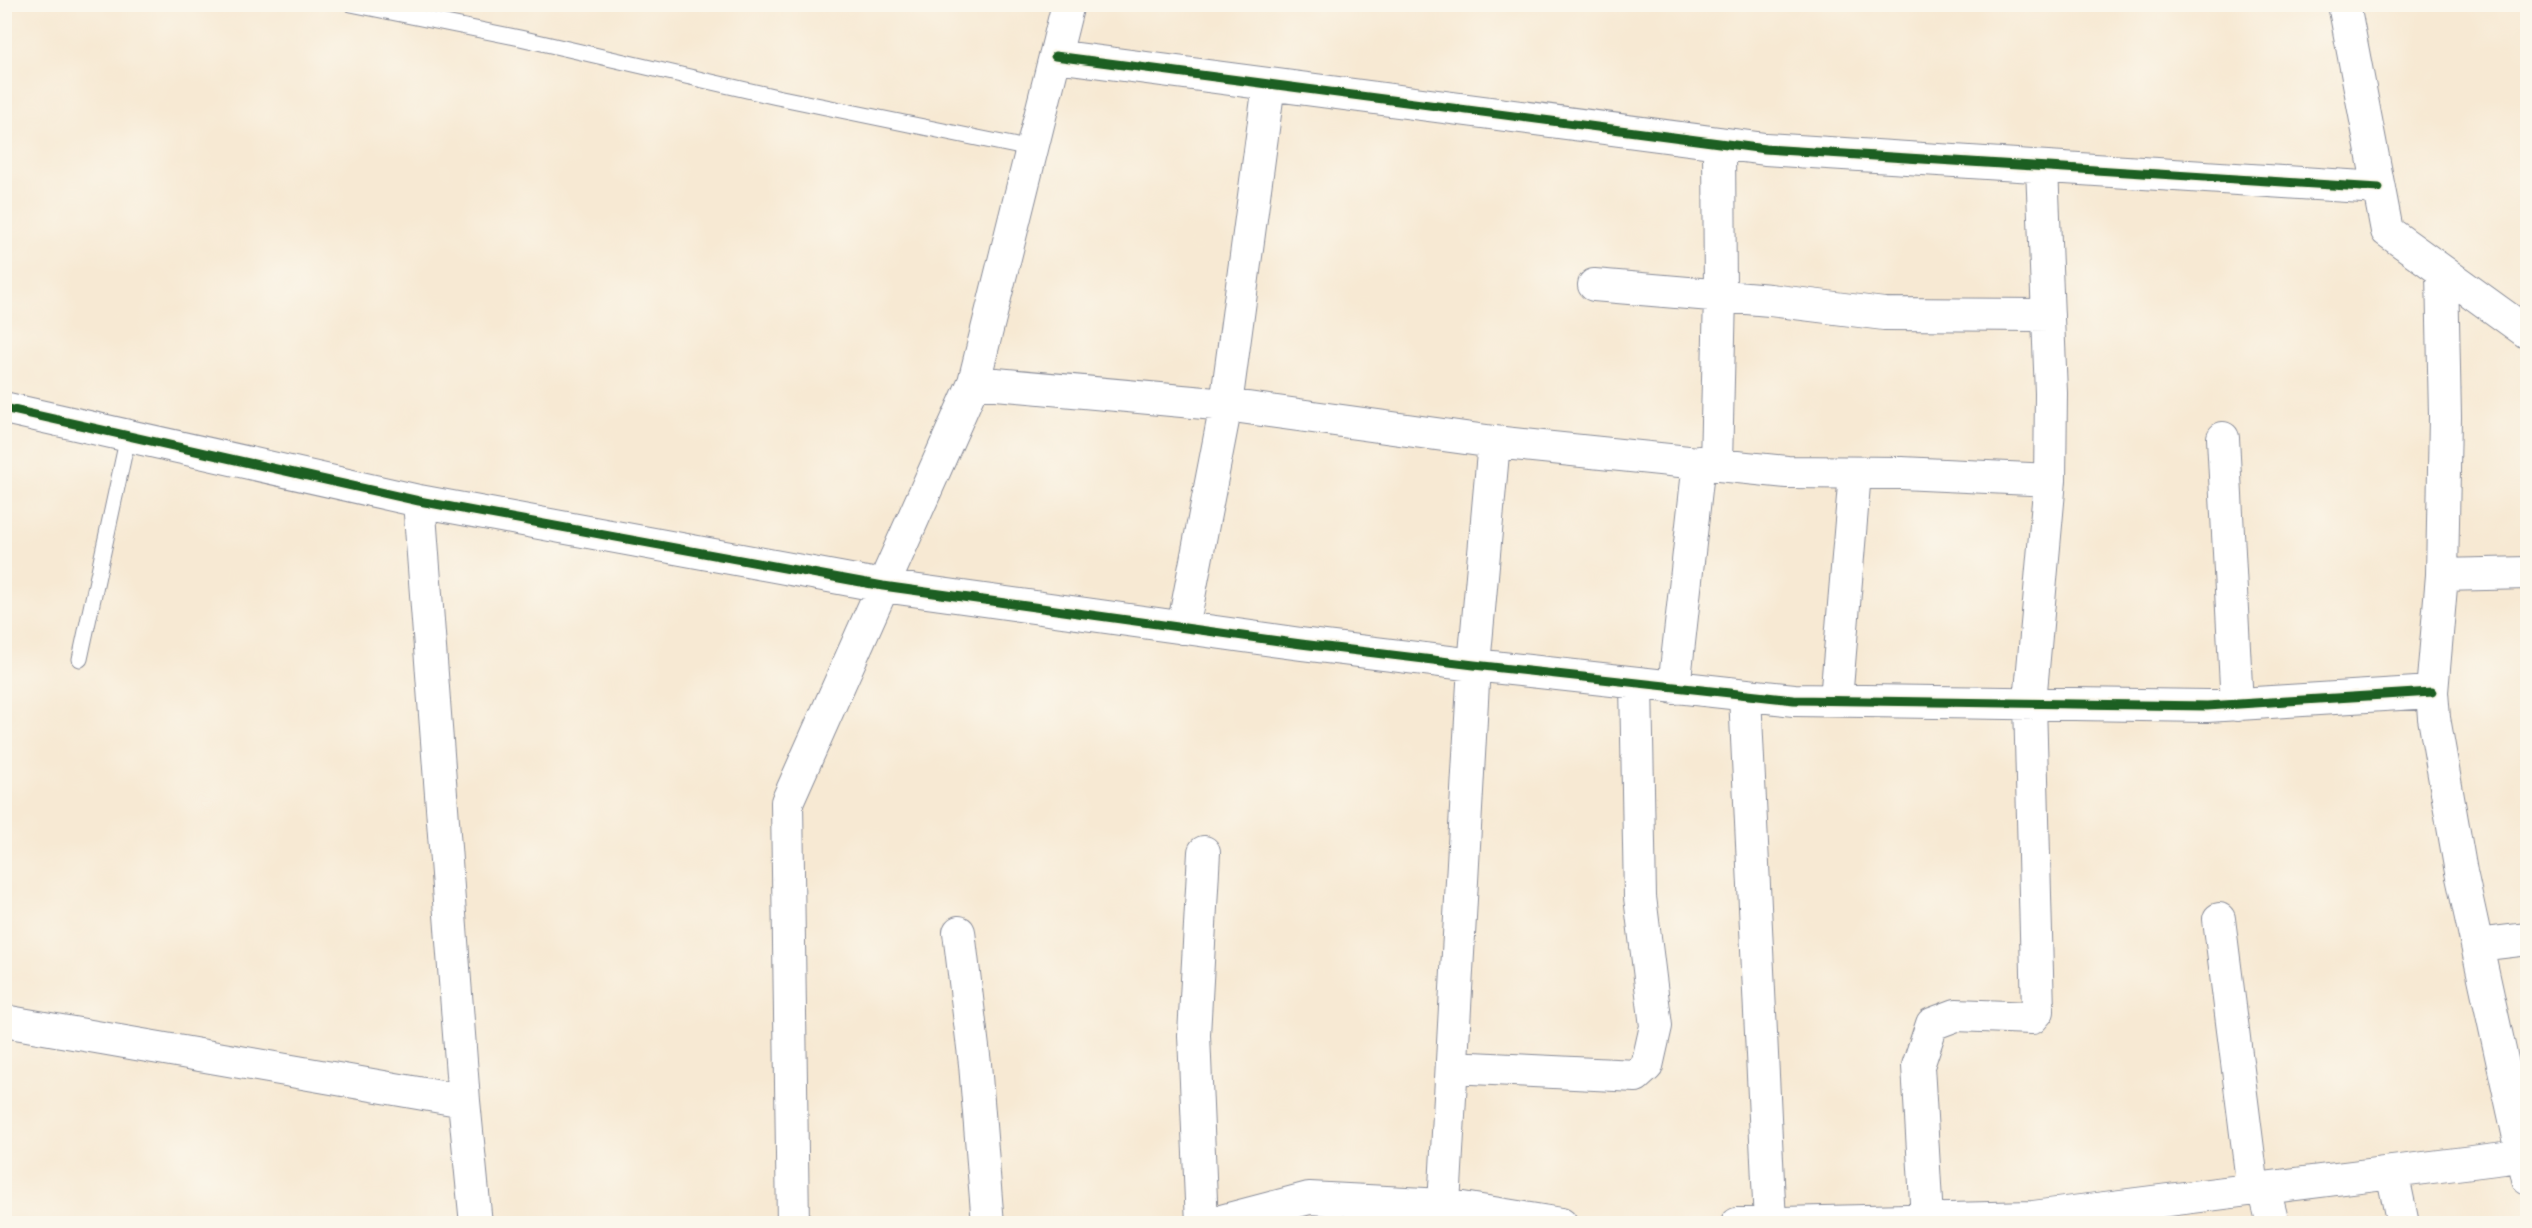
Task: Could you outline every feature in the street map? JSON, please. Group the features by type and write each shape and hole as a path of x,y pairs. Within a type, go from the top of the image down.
{"street":[{"path":"793,1224 787,802 974,382 1068,4"},
{"path":"2344,4 2387,231 2528,333"},
{"path":"1055,56 1764,149 2379,188"},
{"path":"1183,628 1226,405 1269,84"},
{"path":"1674,688 1707,463 1720,295 1719,144"},
{"path":"1927,1219 1918,1066 1932,1024 1956,1016 2032,1018 2038,1011 2030,702 2050,480 2051,393 2042,166"},
{"path":"1737,1224 2033,1217 2392,1172 2526,1163 2457,850 2434,718 2432,692 2442,575 2445,417 2442,272"},
{"path":"1594,285 1720,295 1884,314 2048,315"},
{"path":"974,382 1226,405 1494,442 1787,472 2050,480"},
{"path":"4,408 419,501 883,586 1183,628 1474,665 1745,696 1836,700 2237,705 2432,692"},
{"path":"2223,438 2237,705"},
{"path":"1444,1205 1474,665 1494,442"},
{"path":"1836,700 1856,473"},
{"path":"419,501 464,1101 476,1224"},
{"path":"2442,575 2528,573"},
{"path":"1452,1067 1636,1076 1647,1066 1656,1026 1640,897 1636,683"},
{"path":"1745,696 1770,1223"},
{"path":"1202,1224 1194,1035 1204,852"},
{"path":"2218,919 2259,1189 2273,1224"},
{"path":"959,932 975,1064 988,1224"},
{"path":"2477,945 2528,939"},
{"path":"4,1021 464,1101"},
{"path":"2392,1172 2403,1224"},
{"path":"1210,1224 1309,1198 1444,1205 1561,1224"}],"lane":[{"path":"351,4 520,38 777,97 1031,149"},
{"path":"80,658 128,436"}],"cycle path":[{"path":"1055,56 1765,149 2379,188"},
{"path":"4,408 419,501 883,586 1301,644 1474,665 1794,700 2207,706 2432,692"}]}
